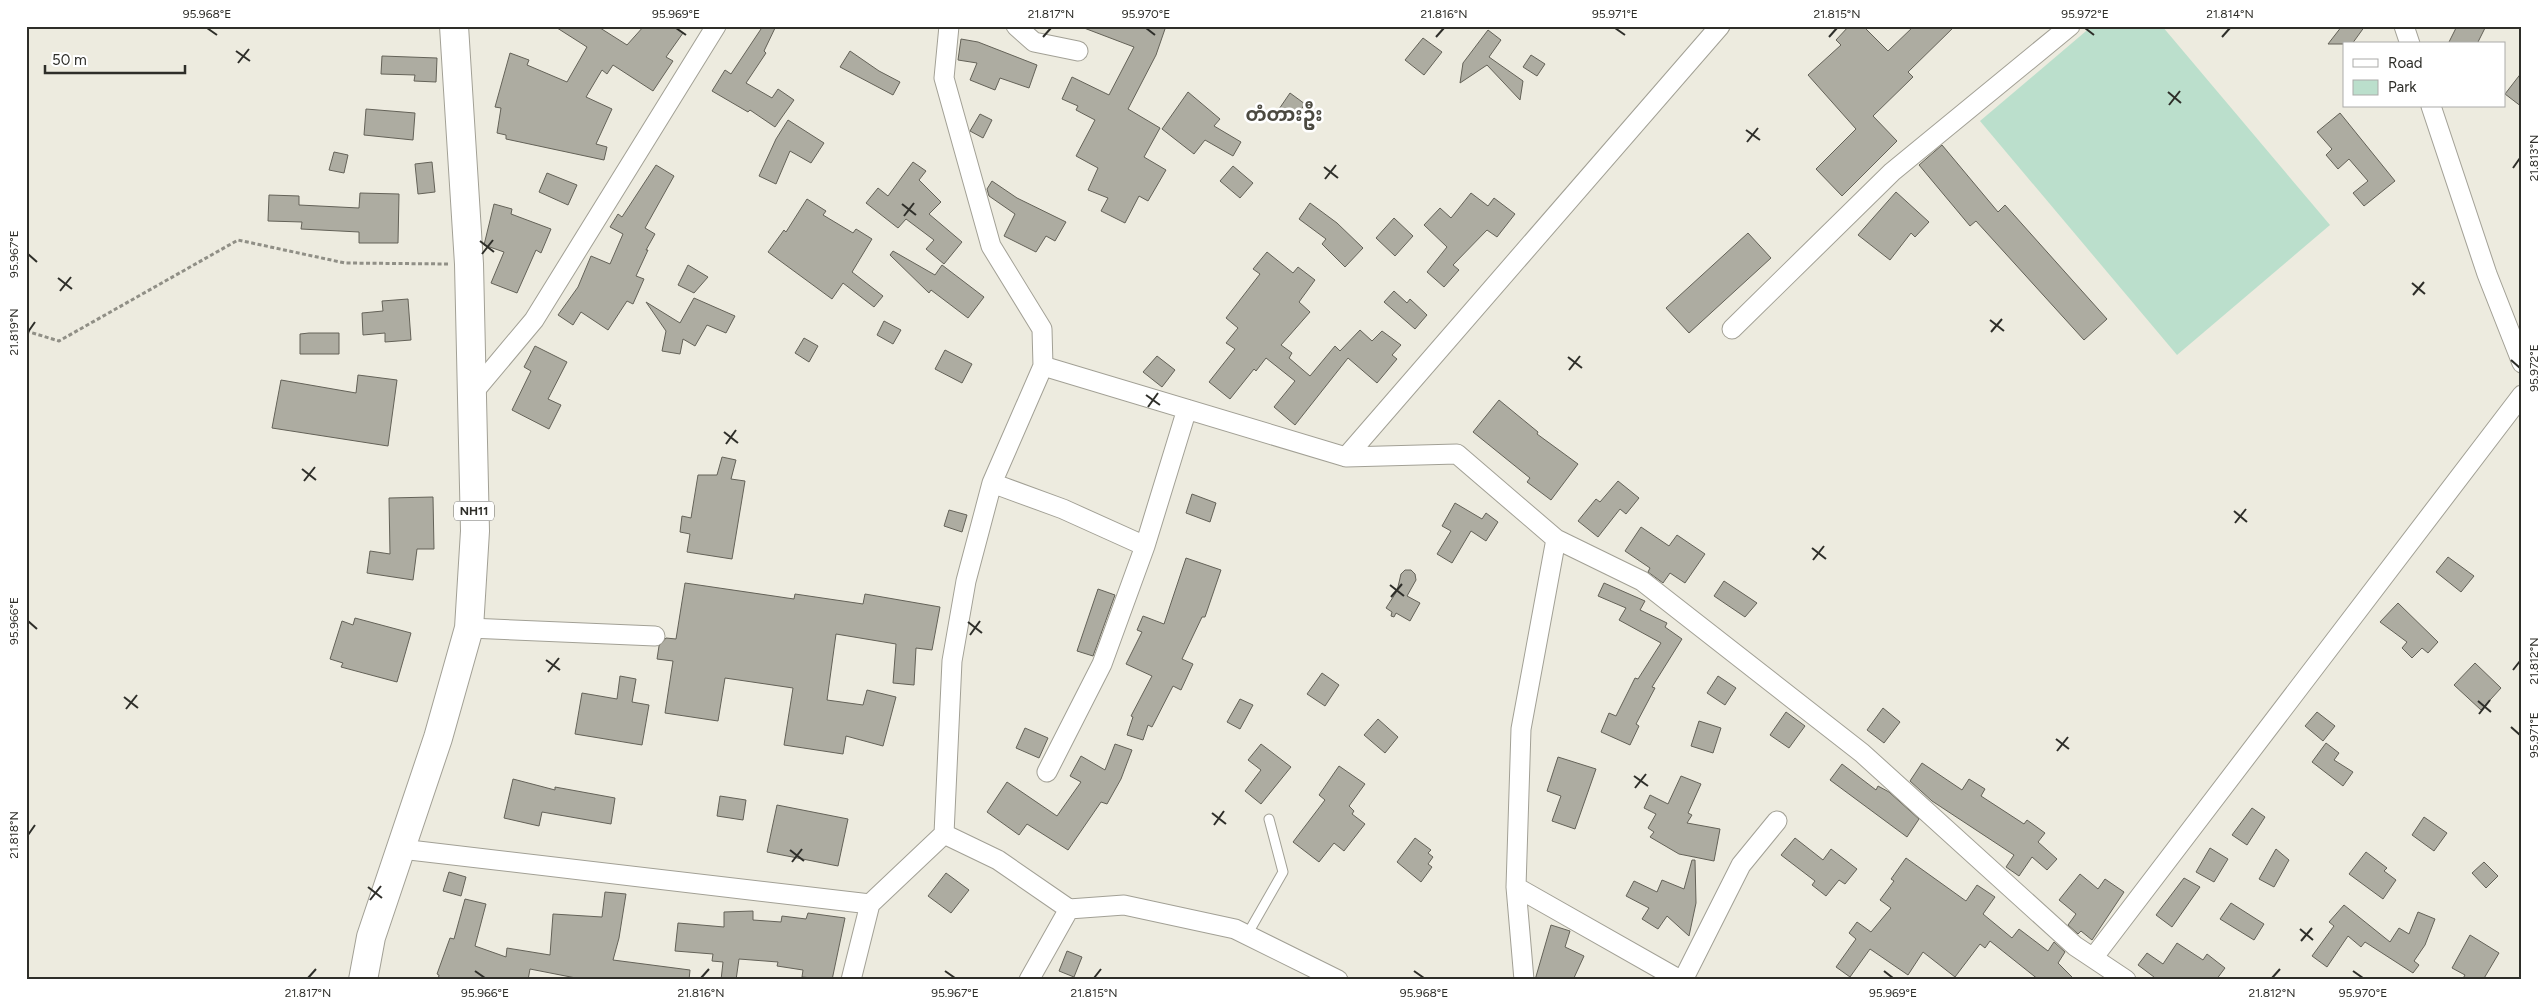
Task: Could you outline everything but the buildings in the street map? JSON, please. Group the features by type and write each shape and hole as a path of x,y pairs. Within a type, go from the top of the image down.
{"highway":[{"name":"NH11","path":"363,980 372,937 438,738 469,628 475,531 470,264 454,26"}],"street":[{"path":"472,394 534,320 716,26"},
{"path":"851,980 870,904 944,834 952,661 966,581 992,483 1043,366 1042,329 991,246 944,78 949,26"},
{"path":"1016,26 1034,42 1078,51"},
{"path":"1346,457 1720,26"},
{"path":"1732,329 1892,172 2070,26"},
{"path":"2404,26 2409,42"},
{"path":"2432,108 2488,274 2522,363"},
{"path":"1043,366 1346,457 1456,454 1556,539 1642,581 1862,753 2076,946 2126,980"},
{"path":"2093,958 2522,395"},
{"path":"1047,772 1102,664 1145,546 1187,409"},
{"path":"992,483 1063,510 1145,546"},
{"path":"1524,980 1516,887 1521,729 1556,539"},
{"path":"469,628 655,636"},
{"path":"1516,887 1682,980 1741,865 1777,822"},
{"path":"944,834 998,860 1069,909 1124,905 1235,929 1338,980"},
{"path":"401,850 870,904"},
{"path":"1029,980 1069,909"}],"lane":[{"path":"1247,935 1283,872 1269,819"}],"path":[{"path":"26,331 59,341 238,240 345,262 470,264"}],"green space":[{"path":"2092,26 2162,26 2330,225 2177,355 1980,121"}],"district":[{"name":"တံတားဦး","path":"1284,114"}]}
